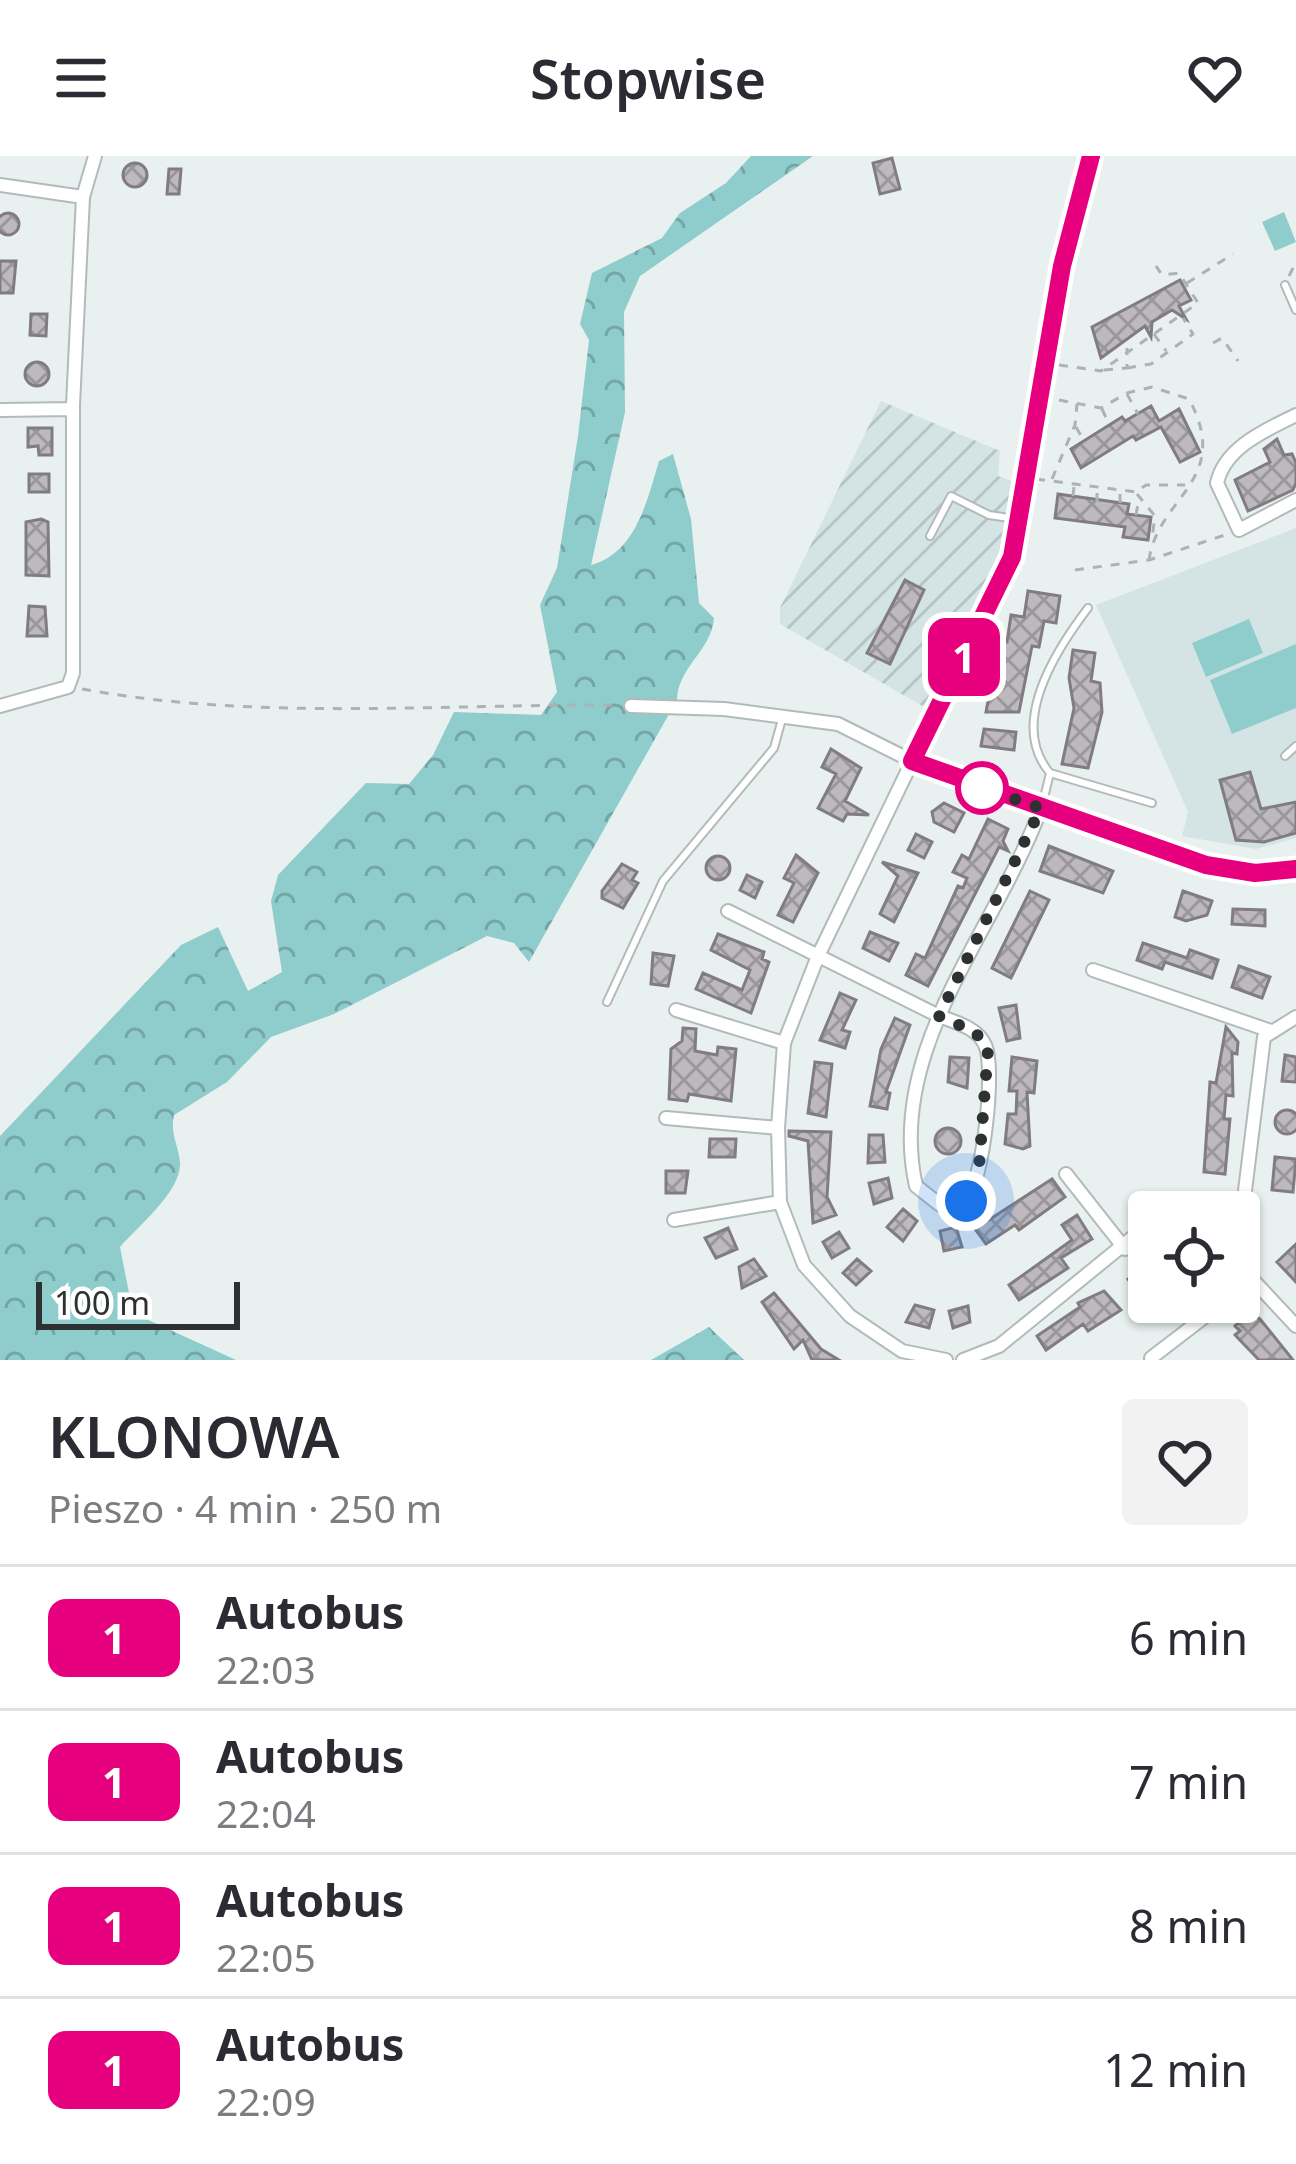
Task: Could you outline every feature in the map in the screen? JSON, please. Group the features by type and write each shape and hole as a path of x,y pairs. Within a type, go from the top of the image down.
{"street":[{"path":"0,706 68,687 74,632 73,409 83,197 95,156"},
{"path":"946,1360 902,1351 850,1316 804,1265 780,1202 778,1128 784,1043 818,956 1006,571 1020,519 1062,266 1091,156"},
{"path":"0,185 83,197"},
{"path":"0,410 73,409"},
{"path":"1296,416 1259,434 1220,472 1219,495 1239,530 1296,500"},
{"path":"631,706 838,724 912,761 1206,865 1255,873 1296,869"},
{"path":"728,911 939,1016 982,1040 988,1070 978,1180 966,1201 940,1205 916,1186 909,1146 913,1104 939,1016 1041,808"},
{"path":"1093,970 1271,1031"},
{"path":"676,1010 784,1043"},
{"path":"1245,1191 1264,1037 1296,1016"},
{"path":"666,1118 778,1128"},
{"path":"1066,1174 1125,1249"},
{"path":"674,1220 780,1202"},
{"path":"963,1360 999,1346 1128,1246"},
{"path":"1260,1287 1296,1326"},
{"path":"1151,1358 1197,1323"},
{"path":"999,1346 1010,1360"}],"lane":[{"path":"1285,285 1296,310"},
{"path":"930,536 951,496 989,514 1020,519"},
{"path":"1088,608 1057,648 1044,678 1034,730 1037,758 1050,772 1152,803"},
{"path":"607,1002 663,881 774,748 783,716"},
{"path":"1286,756 1296,746"},
{"path":"1041,808 1050,772"}],"path":[{"path":"1186,284 1233,254"},
{"path":"1285,285 1296,262"},
{"path":"1102,370 1127,348 1198,303 1179,273 1162,275 1156,266"},
{"path":"1059,364 1102,370 1151,364 1193,334 1181,315"},
{"path":"1153,332 1167,352"},
{"path":"1213,343 1222,338 1238,361"},
{"path":"1127,348 1127,368"},
{"path":"1059,400 1101,408 1126,393 1152,387 1189,400 1204,445 1173,515 1152,540"},
{"path":"1126,393 1138,414"},
{"path":"1051,481 1075,425 1077,404"},
{"path":"1101,408 1109,424"},
{"path":"1075,425 1084,441"},
{"path":"1027,478 1138,494 1154,515 1149,560"},
{"path":"1073,496 1074,484"},
{"path":"1136,515 1138,494 1146,484 1187,485"},
{"path":"1096,502 1097,487"},
{"path":"1120,490 1120,502"},
{"path":"1075,570 1149,560 1239,530"},
{"path":"68,687 168,705 631,706"}],"shaded area":[{"path":"881,401 1000,451 998,476 1011,481 1001,548 926,708 780,624 780,608"},
{"path":"1296,528 1296,838 1256,849 1182,836 1188,812 1096,605"}],"green space":[{"path":"751,156 813,156 640,276 624,312 625,412 591,565 606,559 629,537 659,461 673,454 691,519 699,603 714,618 712,630 529,962 514,943 487,936 334,1014 271,1037 227,1082 174,1115 179,1173 167,1196 120,1247 133,1313 236,1360 0,1360 0,1136 181,945 218,927 248,991 282,972 271,901 278,875 366,783 409,784 433,755 454,712 541,715 557,692 540,605 557,568 578,436 589,340 580,324 592,273 662,238 680,213 726,183"},
{"path":"1284,212 1296,242 1275,251 1262,222"},
{"path":"1249,619 1263,653 1206,677 1192,643"},
{"path":"1296,644 1296,708 1232,734 1210,680"},
{"path":"709,1327 744,1360 651,1360"}],"building":[{"path":"892,158 900,189 880,194 873,163"},
{"path":"135,163 144,166 144,184 135,187 126,184 123,175 126,166"},
{"path":"169,169 181,169 179,194 167,194"},
{"path":"0,216 16,216 16,232 0,232"},
{"path":"0,261 16,261 13,293 0,293"},
{"path":"1180,280 1191,300 1179,306 1186,319 1172,310 1152,322 1151,337 1145,326 1101,358 1092,327"},
{"path":"31,314 47,314 46,336 30,335"},
{"path":"37,362 49,374 37,386 25,374"},
{"path":"1151,406 1159,421 1179,409 1200,452 1180,462 1161,427 1136,440 1133,436 1081,468 1071,449 1122,417 1125,421"},
{"path":"28,428 52,428 52,455 39,455 38,446 28,447"},
{"path":"1277,439 1284,455 1292,454 1296,463 1296,483 1293,490 1248,511 1235,480 1270,462 1264,449"},
{"path":"29,474 49,474 49,492 29,492"},
{"path":"1058,494 1129,504 1127,514 1151,517 1148,540 1123,537 1125,527 1055,518"},
{"path":"26,522 48,522 49,576 26,575"},
{"path":"905,580 924,590 890,664 867,653"},
{"path":"1028,591 1060,596 1056,623 1044,621 1039,647 1032,646 1019,712 986,712 999,641 1007,642 1011,615 1024,617"},
{"path":"29,606 45,607 47,636 27,636"},
{"path":"1073,650 1095,653 1091,681 1100,683 1102,712 1088,768 1062,764 1074,708 1069,678"},
{"path":"984,729 1016,732 1014,750 981,746"},
{"path":"831,749 861,768 845,801 869,815 847,814 843,821 818,808 836,774 822,767"},
{"path":"1250,772 1261,809 1296,802 1296,833 1264,842 1236,840 1220,780"},
{"path":"944,803 964,813 954,832 934,822 932,812"},
{"path":"988,819 1008,829 1003,841 1008,851 999,847 928,986 906,975 916,954 925,958 958,886 963,888 967,878 953,872 962,855 969,859"},
{"path":"916,834 932,842 924,858 908,850"},
{"path":"1049,846 1113,871 1103,893 1040,871"},
{"path":"796,855 818,873 793,922 778,915 794,883 784,878"},
{"path":"718,856 727,859 727,877 718,880 709,877 706,868 709,859"},
{"path":"882,862 918,873 894,922 880,914 898,876"},
{"path":"622,864 637,872 632,880 638,883 623,908 602,898"},
{"path":"747,875 762,882 755,898 740,890"},
{"path":"1030,891 1049,900 1011,978 992,968"},
{"path":"1183,891 1212,901 1207,915 1186,921 1175,917"},
{"path":"1233,909 1265,910 1265,926 1232,924"},
{"path":"870,932 898,943 889,961 863,948"},
{"path":"718,934 764,952 762,959 769,962 751,1013 696,989 703,973 742,990 750,970 711,950"},
{"path":"1143,943 1187,958 1190,950 1218,960 1212,978 1165,962 1162,969 1137,960"},
{"path":"653,953 674,956 668,986 651,984"},
{"path":"1239,966 1270,977 1262,998 1232,987"},
{"path":"840,993 856,1000 842,1030 850,1032 845,1048 820,1040"},
{"path":"1016,1005 1020,1038 1007,1041 999,1008"},
{"path":"895,1018 910,1025 886,1092 890,1093 887,1109 870,1106 881,1049"},
{"path":"1226,1027 1238,1042 1237,1054 1232,1053 1233,1096 1226,1095 1224,1119 1230,1119 1225,1174 1204,1172 1210,1082 1216,1083"},
{"path":"683,1028 696,1029 695,1051 717,1055 718,1047 736,1049 731,1101 689,1094 687,1101 669,1099 671,1049 682,1041"},
{"path":"1285,1055 1296,1057 1296,1082 1282,1081"},
{"path":"950,1057 969,1058 967,1088 948,1082"},
{"path":"1012,1057 1037,1061 1034,1093 1027,1092 1030,1146 1023,1149 1005,1144 1008,1114 1016,1114 1017,1091 1009,1091"},
{"path":"815,1062 832,1064 826,1117 808,1113"},
{"path":"1282,1111 1295,1114 1297,1128 1292,1133 1276,1127"},
{"path":"948,1128 961,1141 948,1154 935,1141"},
{"path":"789,1131 831,1132 827,1197 836,1215 813,1223 808,1141 789,1136"},
{"path":"869,1135 883,1135 885,1162 868,1163"},
{"path":"710,1139 736,1139 735,1157 709,1157"},
{"path":"1275,1157 1296,1159 1293,1192 1272,1190"},
{"path":"666,1171 688,1171 685,1193 666,1193"},
{"path":"888,1178 892,1198 874,1204 869,1183"},
{"path":"1052,1179 1065,1197 1019,1230 1015,1225 986,1244 975,1229"},
{"path":"903,1209 917,1221 903,1241 887,1227"},
{"path":"1077,1215 1092,1239 1061,1258 1068,1268 1019,1300 1009,1285 1072,1240 1062,1225"},
{"path":"956,1227 962,1247 944,1251 940,1231"},
{"path":"728,1228 737,1249 716,1258 705,1238"},
{"path":"839,1232 849,1248 832,1258 823,1242"},
{"path":"1296,1244 1296,1282 1277,1262"},
{"path":"754,1259 766,1276 742,1288 739,1267"},
{"path":"857,1259 871,1271 856,1285 843,1273"},
{"path":"1104,1291 1121,1310 1088,1331 1083,1324 1046,1350 1037,1336 1080,1307 1078,1303"},
{"path":"774,1293 821,1349 839,1360 812,1360 803,1340 794,1349 762,1302"},
{"path":"915,1305 934,1310 929,1328 906,1322"},
{"path":"968,1306 970,1322 953,1328 949,1311"},
{"path":"1260,1319 1293,1360 1259,1360 1235,1335 1240,1331 1235,1326 1260,1323"}],"bus line":[{"name":"1","path":"1091,156 1078,190 1062,266 1012,557 912,761 1206,865 1255,873 1296,869"}],"route":[{"path":"966,1201 974,1193 981,1161 988,1049 975,1032 939,1016 1041,808 982,788"}]}
